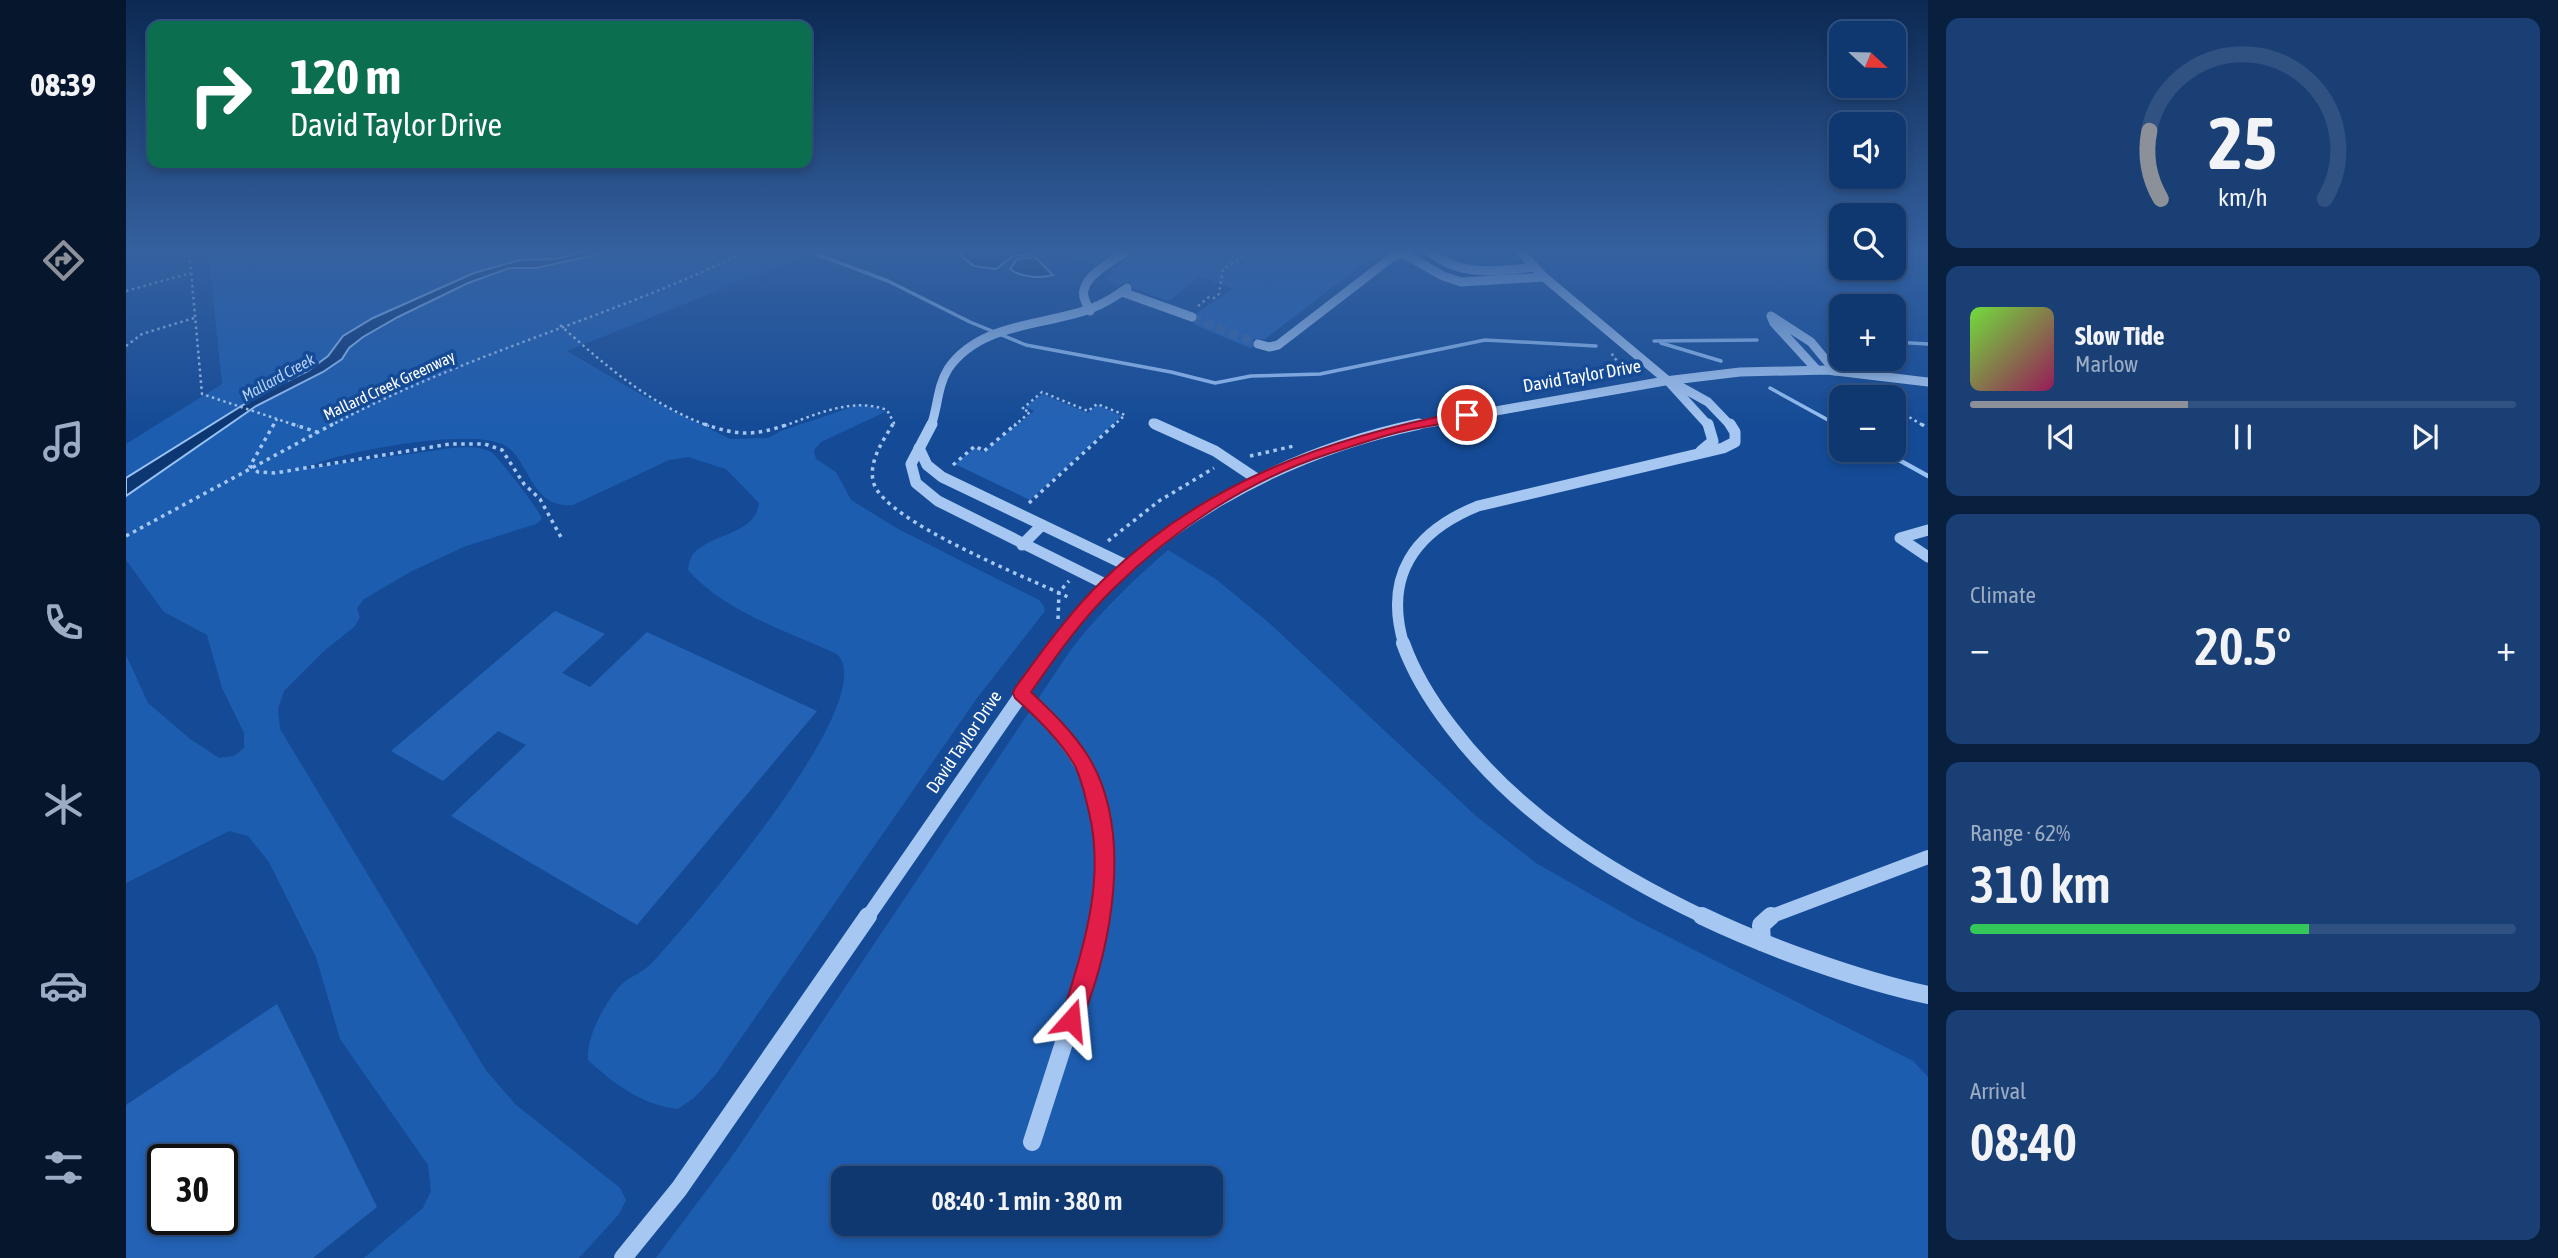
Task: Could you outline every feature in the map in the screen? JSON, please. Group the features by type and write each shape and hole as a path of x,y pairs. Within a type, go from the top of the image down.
{"street":[{"path":"1095,308 1015,327 979,342 964,353 944,376 933,424 919,448 927,465 942,477 1128,566"},
{"path":"1169,308 1192,317"},
{"path":"1258,344 1269,347 1278,345 1327,308"},
{"path":"1581,308 1668,381 1678,396 1711,427 1713,437 1710,444 1697,452"},
{"name":"David Taylor Drive","path":"623,1258 679,1189 1058,642 1107,585 1180,524 1257,479 1320,452 1400,428 1668,381 1749,371 1829,371"},
{"name":"David Taylor Drive","path":"1835,371 1928,382"},
{"path":"1668,381 1690,390 1733,428 1736,437 1733,444 1496,501 1453,516 1421,540 1407,560 1397,591 1397,617 1408,657 1438,710 1470,753 1523,806 1578,848 1635,884 1703,918 1762,942 1928,995"},
{"path":"1153,423 1187,436 1257,479"},
{"path":"1022,545 1042,525"},
{"path":"1928,530 1899,538 1928,558"},
{"path":"1021,693 1052,722 1082,761 1093,788 1101,825 1106,878 1100,924 1087,971 1032,1142"},
{"path":"1762,942 1761,925 1767,918 1928,857"}],"lane":[{"path":"1817,370 1774,323 1771,316 1811,342 1829,364"},
{"path":"919,448 911,464 911,473 922,491 1022,545 1107,585"}],"path":[{"path":"194,308 200,390 212,399 317,432"},
{"name":"Mallard Creek Greenway","path":"126,536 317,432 453,368 608,308"},
{"path":"126,346 142,334 195,318"},
{"path":"561,325 626,383 709,426 737,434 778,430 846,405 864,403 878,406 891,414 894,423 877,453 874,483 886,502 902,516 1068,597"},
{"path":"1553,388 1557,382 1629,370 1613,357 1611,348"},
{"path":"951,466 975,446 984,450 1030,412 1022,408 1042,392 1088,411 1097,404 1125,415 1029,503"},
{"path":"1906,415 1928,428"},
{"path":"277,419 251,468 268,474 430,446 461,443 491,445 507,454 524,484 540,499 562,539"},
{"path":"1097,551 1158,501 1229,461 1243,455 1258,455 1296,446"},
{"path":"1058,642 1059,592 1078,572"}],"shaded area":[{"path":"214,308 675,308 567,351 642,395 730,439 768,438 858,405 885,412 821,442 814,450 816,459 836,472 851,500 898,529 1039,600 1044,606 1045,611 977,698 716,1074 694,1098 678,1109 665,1107 629,1092 588,1060 593,1032 618,988 648,966 672,940 703,905 776,811 809,761 833,716 844,679 837,654 738,609 703,585 688,570 693,554 701,547 750,522 759,503 726,469 688,457 669,460 573,505 559,504 539,491 513,452 504,445 487,440 434,440 403,444 343,456 302,469 452,448 482,449 491,452 502,463 542,519 536,524 466,546 412,571 364,599 357,608 360,617 355,626 324,651 284,691 278,709 280,729 485,1069 515,1104 620,1188 626,1200 619,1214 579,1258 364,1258 423,1208 431,1191 428,1165 340,1039 316,957 269,862 248,836 229,831 126,883 126,655 148,703 190,739 219,758 234,756 244,748 244,733 222,688 207,635 164,612 126,560 126,444 222,384"},
{"path":"396,308 417,308 363,337 349,348 342,359 323,372 256,406 126,496 126,478 259,395 308,371 328,356 343,336"},
{"path":"1168,550 1217,580 1268,622 1476,816 1536,863 1639,922 1913,1061 1928,1077 1928,1258 656,1258 733,1155 1070,651 1129,586"}],"building":[{"path":"1205,308 1306,308 1265,339 1254,339 1252,349 1193,324 1198,320 1197,313"},
{"path":"1042,394 1088,413 1097,405 1122,416 1030,500 955,464 975,448 984,452 1034,411 1026,407"},
{"path":"555,611 605,634 562,673 590,687 647,632 817,711 637,925 451,816 526,745 498,731 443,781 391,751"},
{"path":"277,1004 377,1207 313,1258 126,1258 126,1105"}],"waterway":[{"path":"941,308 1026,345 1171,372 1215,383 1251,376 1320,374 1485,340 1596,346"},
{"path":"1654,341 1757,340"},
{"path":"1661,343 1721,361"},
{"path":"1906,343 1928,344"},
{"path":"1770,388 1829,420"},
{"path":"1903,462 1928,476"}],"tunnel":[{"path":"1192,317 1258,344"}],"route":[{"path":"1071,1020 1100,924 1106,878 1101,825 1093,788 1082,761 1052,722 1021,693 1081,613 1107,585 1143,553 1200,510 1289,464 1350,441 1421,423 1467,415"}],"water label":[{"name":"Mallard Creek","path":"278,377"}]}
